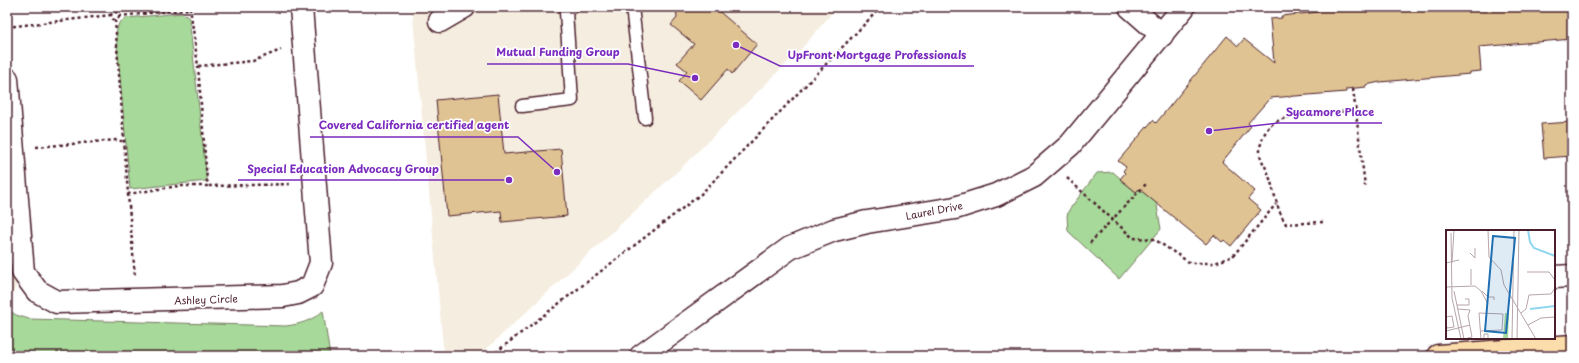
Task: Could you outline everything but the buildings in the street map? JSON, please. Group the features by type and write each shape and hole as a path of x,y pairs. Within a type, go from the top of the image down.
{"highway":[{"path":"1438,356 1572,346"}],"street":[{"name":"Ashley Circle","path":"7,79 23,272 37,291 57,302 283,296 298,293 312,286 321,263 301,7"},
{"path":"440,21 464,7"},
{"path":"1130,7 1162,35"},
{"name":"Laurel Drive","path":"641,356 790,248 840,229 867,222 955,208 996,195 1034,176 1070,145 1184,7"},
{"path":"1555,277 1572,276"}],"lane":[{"path":"522,106 572,100 566,12 571,7"},
{"path":"632,7 645,118"}],"path":[{"path":"490,356 701,194 881,7"},
{"path":"114,20 118,19 119,16 190,8 198,66 207,181 210,186"},
{"path":"7,27 111,15 116,12 119,16"},
{"path":"111,15 111,18 114,20 125,142 136,301"},
{"path":"198,66 253,61 304,40"},
{"path":"1353,89 1357,111 1365,186"},
{"path":"1323,222 1286,224 1276,204 1269,173 1261,157 1260,150 1263,137 1270,126 1286,118 1357,111"},
{"path":"13,149 117,140 125,142"},
{"path":"1066,176 1114,218 1133,238 1154,239 1190,263 1216,264 1233,256 1276,204"},
{"path":"128,194 178,186 315,184"},
{"path":"1090,243 1146,184"}],"shaded area":[{"path":"412,7 837,7 803,47 681,168 479,356 444,356"},
{"path":"7,183 17,284 7,306"}],"green space":[{"path":"182,13 189,18 207,181 130,189 116,33 119,23 126,18"},
{"path":"1113,172 1136,192 1144,184 1156,200 1161,229 1119,279 1068,231 1067,216 1069,210 1097,173"},
{"path":"7,309 16,315 29,319 286,326 306,322 323,311 330,356 7,356"}],"place":[{"name":"UpFront Mortgage Professionals","path":"736,45"},
{"name":"Mutual Funding Group","path":"695,78"},
{"name":"Sycamore Place","path":"1209,131"},
{"name":"Covered California certified agent","path":"557,172"},
{"name":"Special Education Advocacy Group","path":"509,180"}]}
